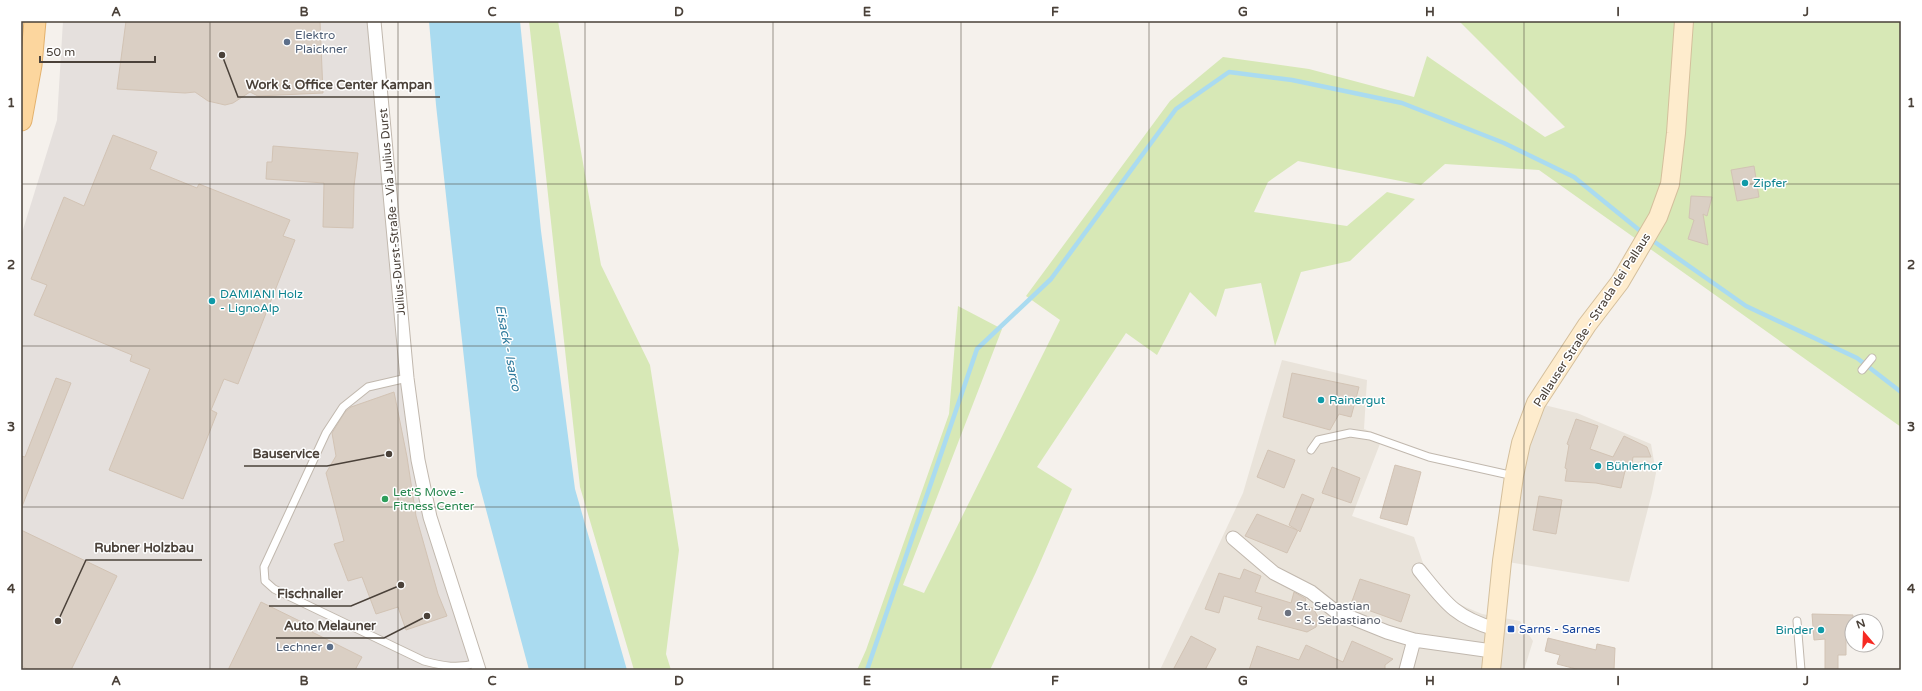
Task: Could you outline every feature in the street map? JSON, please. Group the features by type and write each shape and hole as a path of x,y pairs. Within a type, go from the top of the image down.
{"main road":[{"path":"21,120 31,65 35,21"}],"street":[{"name":"Julius-Durst-Straße - Via Julius Durst","path":"374,21 407,378 418,460 430,517 478,666"},
{"name":"Pallauser Straße - Strada dei Pallaus","path":"1491,670 1502,560 1514,476 1521,444 1536,403 1587,325 1620,282 1658,217 1670,184 1676,133 1684,21"},
{"path":"1233,538 1274,573 1311,592 1335,611 1387,632 1414,640 1492,651"},
{"path":"1419,570 1448,605 1478,624 1495,629"},
{"path":"1406,670 1414,640"}],"lane":[{"path":"1862,370 1872,358"},
{"name":"Julius-Durst-Straße - Via Julius Durst","path":"407,378 368,387 343,407 326,433 264,567 265,581 274,589 424,661 446,667 478,666"},
{"path":"1311,450 1318,440 1350,433 1370,436 1429,457 1514,476"},
{"path":"1797,621 1801,670"}],"shaded area":[{"path":"63,21 374,21 418,460 479,670 21,670 21,236 57,120"},
{"path":"1282,360 1367,380 1364,429 1383,436 1352,516 1414,537 1424,566 1449,600 1482,614 1520,621 1533,641 1524,670 1160,670 1243,493"},
{"path":"1536,403 1577,413 1651,444 1656,473 1629,582 1502,561"}],"green space":[{"path":"529,21 558,21 601,265 650,365 679,550 666,654 671,670 634,670 580,487"},
{"path":"1459,21 1901,21 1901,427 1539,170 1445,164 1421,185 1298,161 1268,182 1254,212 1347,226 1387,192 1415,199 1350,261 1301,272 1275,346 1261,283 1225,289 1216,317 1190,292 1157,355 1126,333 1037,467 1072,489 1036,572 990,670 857,670 866,650 949,414 958,306 1002,329 903,585 924,593 1060,320 1026,296 1170,101 1223,57 1309,69 1414,97 1427,56 1545,137 1565,127"}],"water":[{"name":"Eisack - Isarco","path":"429,21 520,21 541,231 575,489 627,670 529,670 477,476 436,105"}],"building":[{"path":"126,21 320,21 323,93 258,96 250,92 233,103 225,105 208,101 195,92 185,93 117,89"},
{"path":"113,135 157,152 150,169 197,188 199,184 290,220 283,236 295,240 238,384 224,379 211,410 217,413 183,499 109,470 150,369 130,361 132,355 34,315 47,285 31,279 64,197 84,206"},
{"path":"273,146 358,153 354,186 353,228 323,227 324,183 266,179 267,162 272,162"},
{"name":"Zipfer","path":"1754,166 1759,197 1737,201 1731,170"},
{"path":"1691,196 1712,197 1707,216 1703,214 1708,245 1688,239 1694,220 1689,218"},
{"name":"Rainergut","path":"1292,373 1359,387 1351,417 1339,414 1330,430 1283,417"},
{"path":"56,378 71,383 21,509 21,456 25,457"},
{"path":"394,392 407,457 416,516 438,594 447,616 406,630 398,607 376,614 362,577 348,581 334,544 344,541 326,473 336,456 332,433 345,412 351,407"},
{"name":"Bühlerhof","path":"1576,419 1598,426 1590,449 1613,457 1624,436 1647,447 1651,457 1633,457 1631,470 1625,471 1621,488 1596,483 1565,481 1567,469 1565,468 1569,445 1567,444"},
{"path":"1268,450 1295,460 1284,488 1257,477"},
{"path":"1395,465 1421,472 1407,525 1380,518"},
{"path":"1332,467 1360,478 1351,503 1322,493"},
{"path":"1302,494 1314,499 1300,532 1298,530 1287,553 1245,536 1257,514 1297,530 1289,525"},
{"path":"1539,496 1562,500 1556,534 1533,530"},
{"path":"21,530 117,576 71,670 30,670 21,666"},
{"path":"1244,569 1261,576 1255,592 1291,603 1294,592 1306,599 1304,606 1313,608 1318,617 1316,627 1307,632 1258,619 1262,607 1224,596 1219,613 1205,609 1219,573 1240,579"},
{"path":"1360,579 1410,595 1401,622 1351,604"},
{"path":"261,602 314,628 312,632 362,657 355,670 228,670"},
{"path":"1812,614 1844,615 1844,653 1846,653 1846,655 1838,655 1838,670 1825,670 1825,639 1814,640"},
{"path":"1191,636 1216,649 1205,670 1173,670"},
{"path":"1548,638 1596,650 1597,644 1615,648 1614,670 1580,670 1557,664 1560,655 1545,651"},
{"path":"1352,641 1393,659 1385,665 1385,670 1249,670 1257,646 1299,660 1306,645 1343,662"}],"waterway":[{"path":"867,670 977,349 1051,279 1176,109 1229,72 1292,80 1402,103 1504,143 1574,177 1644,234"},
{"path":"1649,238 1746,306 1857,358 1901,392"}],"place":[{"name":"Elektro Plaickner","path":"287,42"},
{"name":"Work & Office Center Kampan","path":"222,55"},
{"name":"Zipfer","path":"1745,183"},
{"name":"DAMIANI Holz - LignoAlp","path":"212,301"},
{"name":"Rainergut","path":"1321,400"},
{"name":"Bauservice","path":"389,454"},
{"name":"Bühlerhof","path":"1598,466"},
{"name":"Let'S Move - Fitness Center","path":"385,499"},
{"name":"Fischnaller","path":"401,585"},
{"name":"St. Sebastian - S. Sebastiano","path":"1288,613"},
{"name":"Auto Melauner","path":"427,616"},
{"name":"Rubner Holzbau","path":"58,621"},
{"name":"Sarns - Sarnes","path":"1511,629"},
{"name":"Binder","path":"1821,630"},
{"name":"Lechner","path":"330,647"}]}
